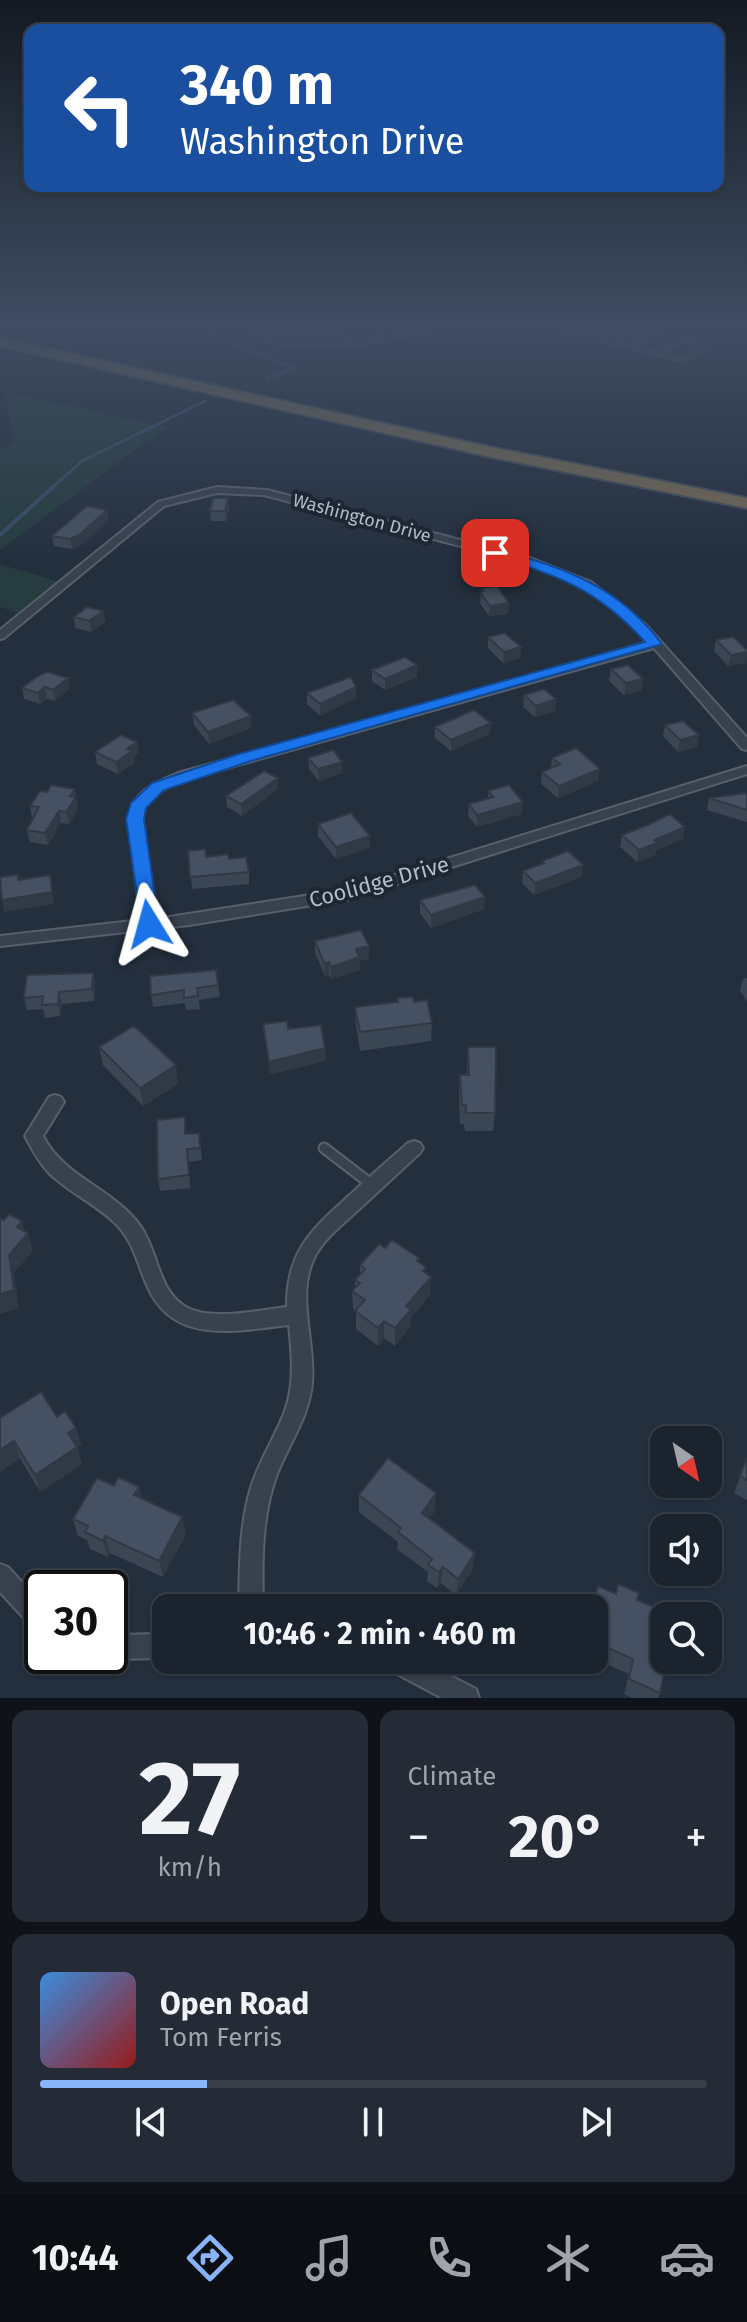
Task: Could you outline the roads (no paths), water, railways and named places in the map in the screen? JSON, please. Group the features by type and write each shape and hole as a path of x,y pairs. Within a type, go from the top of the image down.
{"highway":[{"path":"273,403 495,453 747,503"},
{"path":"312,403 536,453 747,493"}],"street":[{"name":"Washington Drive","path":"0,636 161,504 201,492 231,489 278,495 559,571 612,600 747,746"},
{"path":"149,924 135,819 137,806 158,786 245,757 655,644"},
{"name":"Coolidge Drive","path":"0,941 149,924 350,894 747,770"},
{"path":"55,1102 34,1136 40,1154 58,1171 116,1212 135,1233 162,1302 188,1318 229,1321 297,1315"},
{"path":"252,1594 255,1523 262,1486 294,1414 303,1382 295,1297 299,1273 313,1242 414,1148"},
{"path":"0,1575 24,1601"},
{"path":"128,1647 152,1646"},
{"path":"421,1674 467,1698"}],"lane":[{"path":"324,1148 372,1185"}],"waterway":[{"path":"52,488 82,461 200,403"},
{"path":"0,535 54,486"}]}
